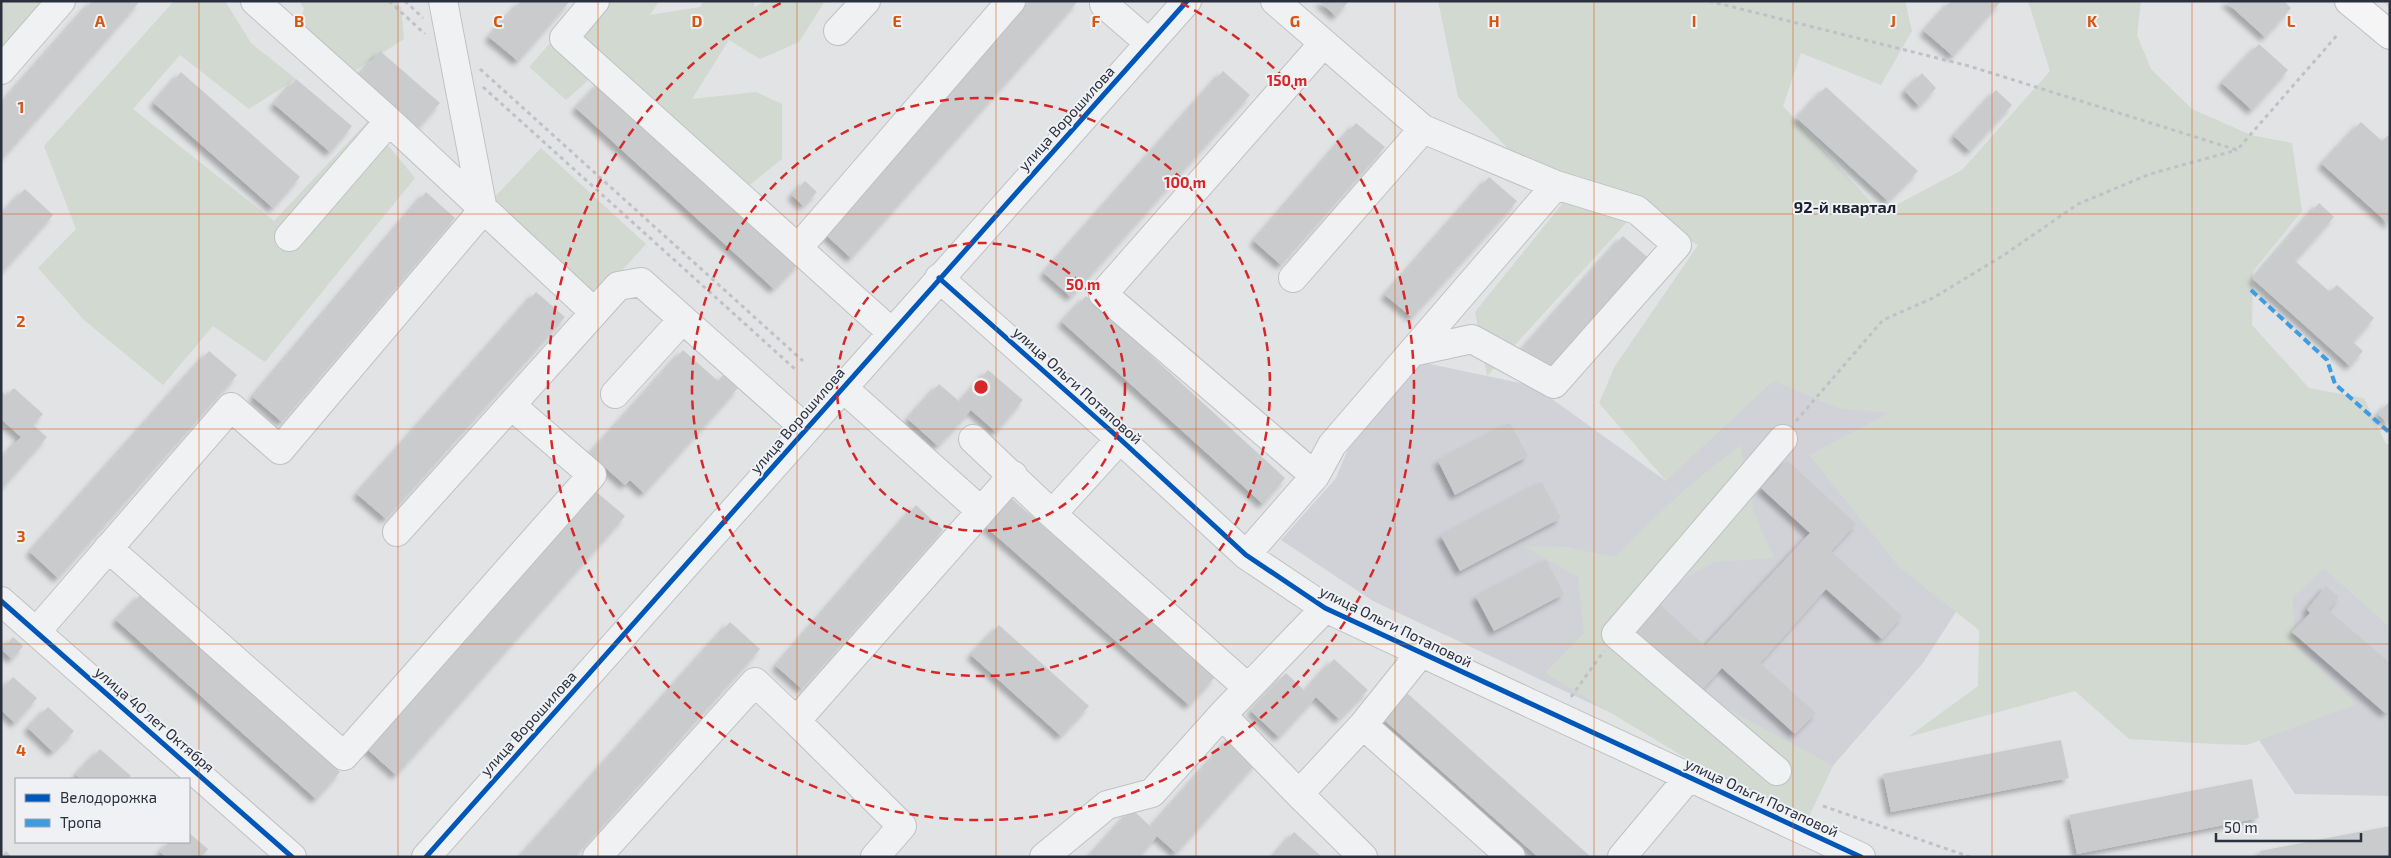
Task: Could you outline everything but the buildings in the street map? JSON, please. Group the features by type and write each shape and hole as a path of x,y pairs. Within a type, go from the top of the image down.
{"main road":[{"path":"2349,1 2390,35"}],"street":[{"path":"1,70 61,1"},
{"path":"255,1 594,312"},
{"path":"595,1 564,38 799,247 891,332"},
{"path":"838,32 866,1"},
{"path":"799,247 1011,1"},
{"name":"улица Ворошилова","path":"440,852 842,387 1187,1"},
{"path":"1274,1 1322,45 1423,129 1556,185 1637,210 1677,245 1554,384 1472,339 1412,352"},
{"path":"1104,4 1149,43"},
{"path":"434,10 452,51 483,210"},
{"path":"1315,476 1103,294 1322,45"},
{"path":"289,237 388,121"},
{"path":"1292,278 1423,129"},
{"path":"1246,555 1315,476 1332,445 1556,185"},
{"path":"36,632 230,407 280,450 483,210"},
{"name":"улица Ольги Потаповой","path":"939,278 1120,439 1246,555 1325,608 1420,654 1861,857"},
{"path":"397,532 618,286 641,282 806,429"},
{"path":"615,394 683,319"},
{"path":"842,387 981,511"},
{"path":"108,548 344,756 592,476 511,405"},
{"path":"973,439 1052,514 1248,688"},
{"path":"1052,514 1120,439"},
{"path":"1777,771 1616,634 1783,439"},
{"path":"796,721 1013,475"},
{"name":"улица 40 лет Октября","path":"1,601 292,857"},
{"path":"1044,857 1107,805 1152,793 1222,715 1325,608"},
{"path":"1299,794 1362,725 1420,654"},
{"path":"597,857 755,682 902,826 875,857"},
{"path":"1222,715 1363,857"},
{"path":"1362,725 1511,857"},
{"path":"1622,857 1689,777"}],"path":[{"path":"388,1 452,51 803,361"},
{"path":"405,1 434,10"},
{"path":"1708,1 1969,66 2237,150"},
{"path":"1783,439 1812,402 1883,320 1933,298 2004,255 2078,204 2150,174 2237,150 2339,32"},
{"path":"452,51 796,370"},
{"path":"1557,717 1616,634"},
{"path":"1824,806 1970,857"}],"shaded area":[{"path":"1,1 68,1 1,88"},
{"path":"174,1 225,1 251,43 296,79 249,109 180,55 133,109 274,221 368,121 415,178 265,362 213,326 163,385 84,320 38,268 76,229 44,146"},
{"path":"299,1 395,1 401,7 404,39 342,79 296,38 304,8"},
{"path":"587,1 659,1 650,15 700,7 703,1 754,1 754,7 766,1 825,1 799,42 760,59 729,40 692,99 756,92 782,104 782,159 747,187 611,60 566,100 529,67"},
{"path":"1438,1 1905,1 1912,31 1881,85 1801,53 1783,106 1881,213 1962,170 2050,71 2028,1 2141,1 2137,35 2151,69 2192,109 2251,135 2292,143 2302,211 2253,271 2252,325 2309,388 2364,398 2386,444 2390,444 2390,627 2324,569 2292,598 2296,646 2357,704 2247,745 2215,744 2129,739 2075,691 1908,737 1978,686 1979,630 1900,568 1809,455 1889,413 1842,409 1773,381 1666,481 1599,403 1615,366 1698,245 1637,211 1487,376 1475,312 1562,204 1458,97"},
{"path":"541,148 646,244 595,300 489,203"},
{"path":"1770,356 1821,401 1850,374 2010,528 1923,663 1801,802 1373,601 1281,540 1336,478 1361,417 1411,360 1534,386 1666,481"},
{"path":"1740,445 1756,517 1774,558 1714,562 1618,617 1642,662 1833,766 1803,829 1545,673 1584,633 1578,577 1523,546 1566,547 1614,557 1685,489"},
{"path":"2390,535 2390,796 2295,794 2189,635"}],"tram line":[{"path":"2383,1 2390,7"}],"marked path":[{"path":"2251,290 2327,360 2335,384 2390,433"}],"cycle path":[{"path":"426,857 1187,1"},
{"path":"939,278 1120,439 1246,555 1325,608 1861,857"},
{"path":"1,601 292,857"}],"district":[{"name":"92-й квартал","path":"1845,206"}]}
